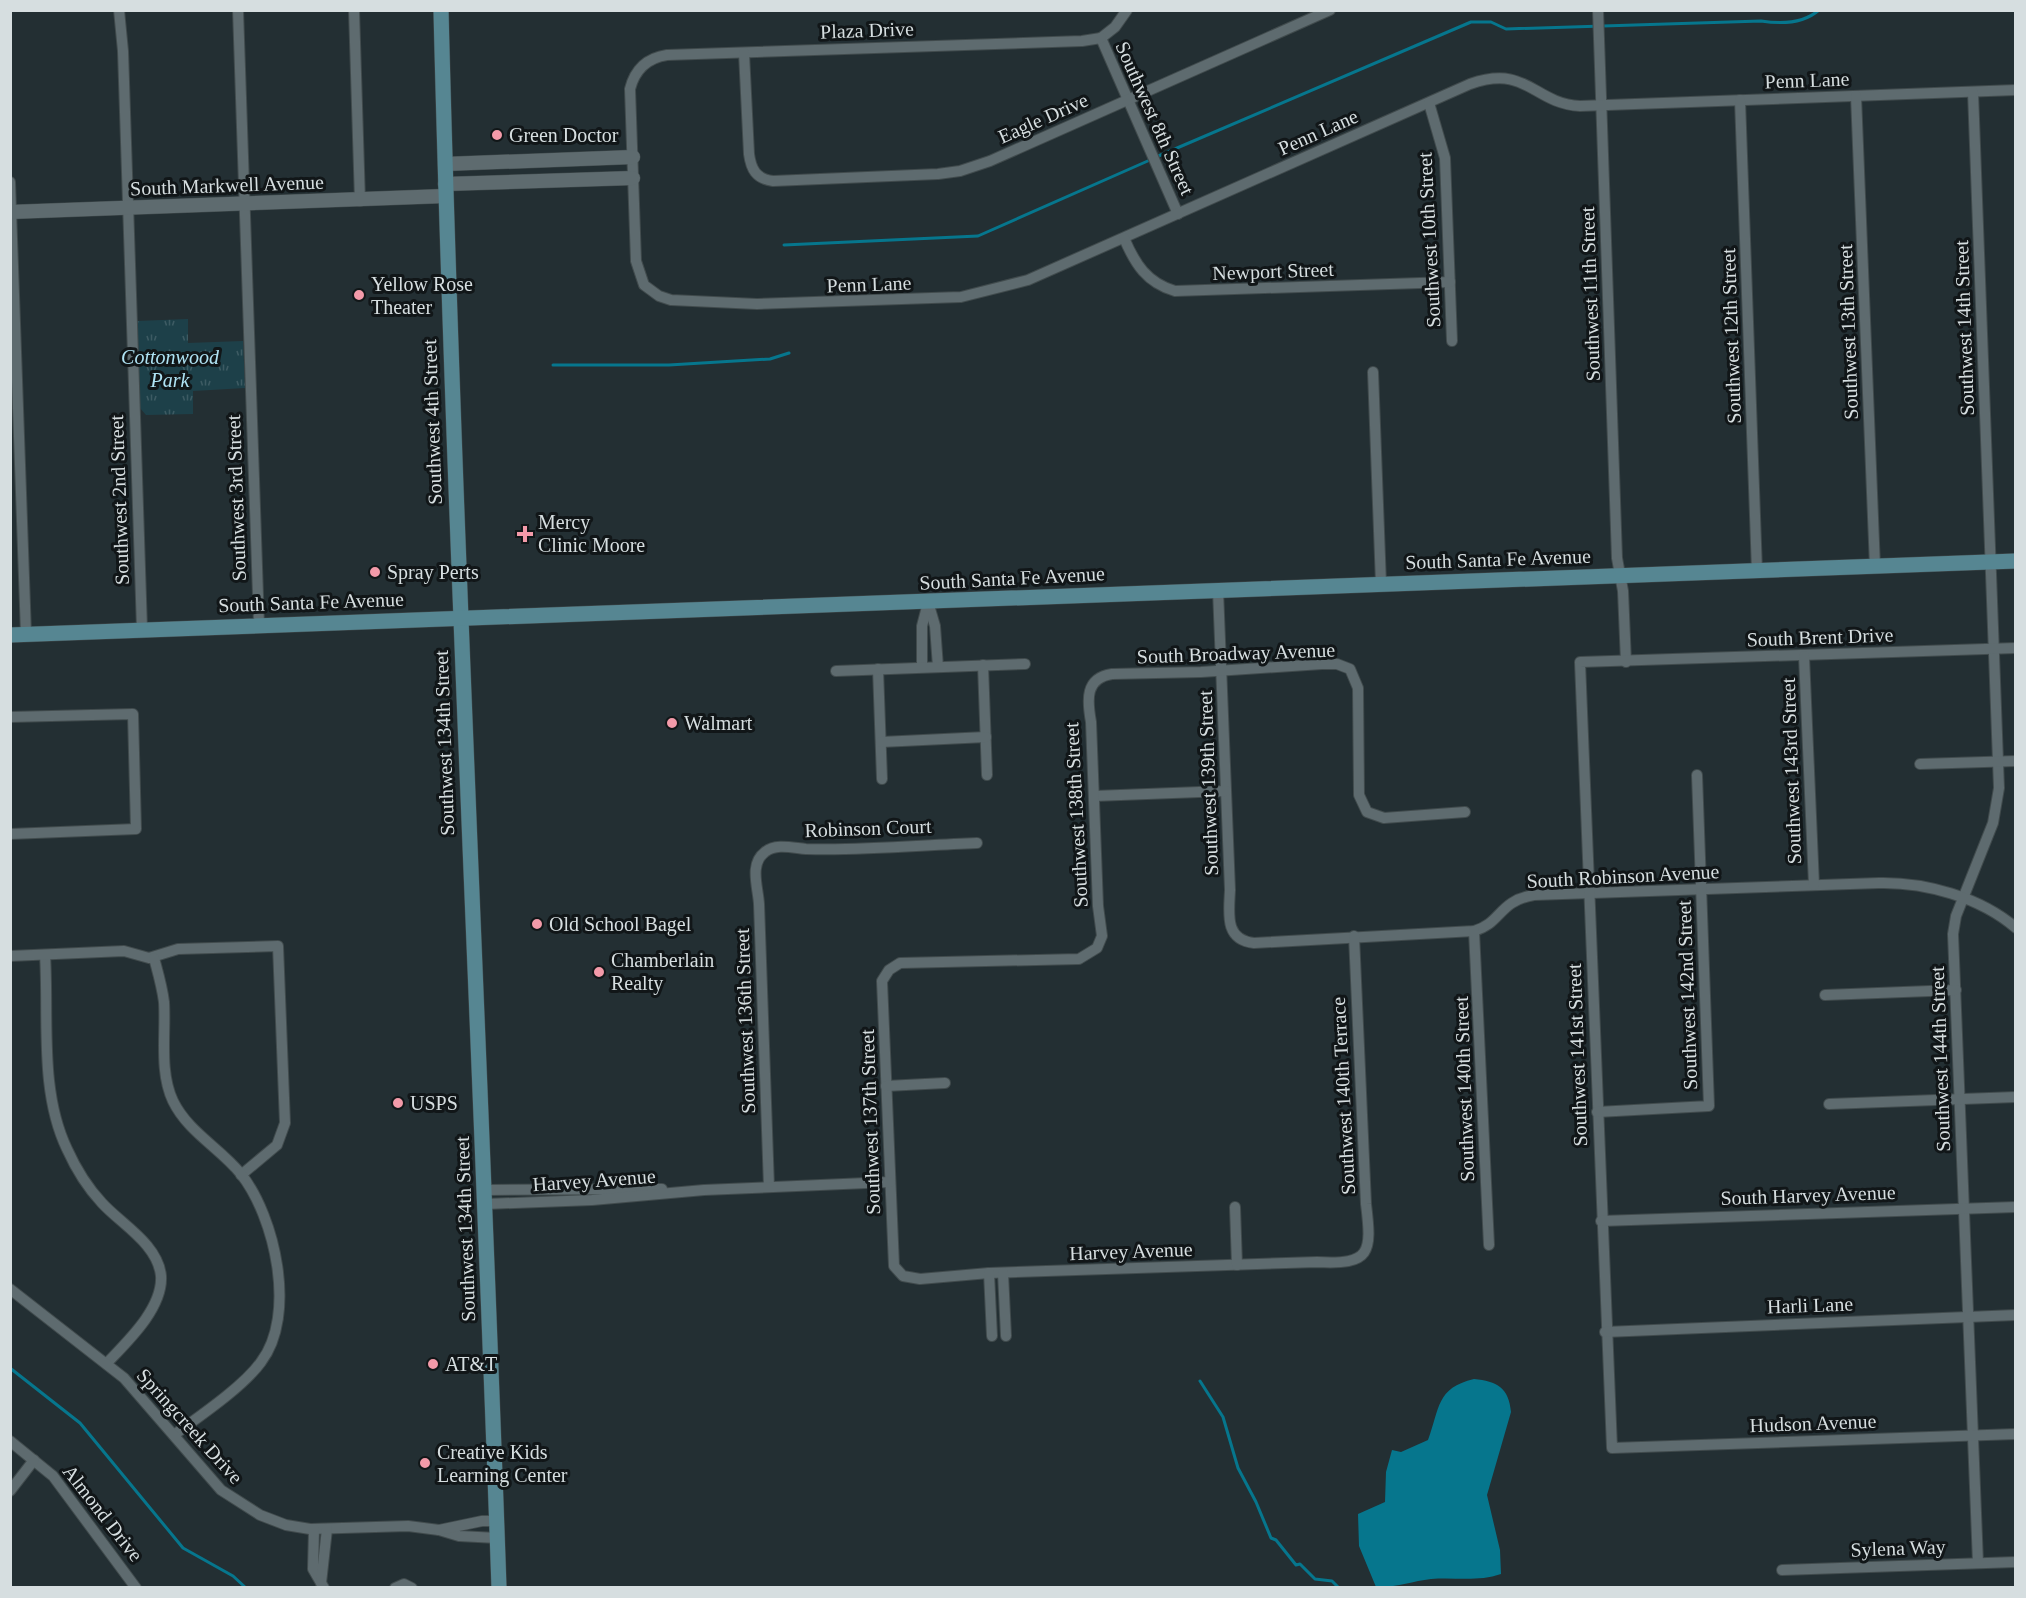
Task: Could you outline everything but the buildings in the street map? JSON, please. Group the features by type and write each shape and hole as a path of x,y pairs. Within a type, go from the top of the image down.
{"main road":[{"name":"Southwest 4th Street","path":"441,10 460,616"},
{"name":"South Santa Fe Avenue","path":"18,634 460,616 928,603 1218,590 2016,561"},
{"name":"Southwest 134th Street","path":"460,616 499,1587"}],"street":[{"name":"Southwest 2nd Street","path":"119,10 123,51 142,629"},
{"name":"Southwest 3rd Street","path":"238,10 259,625"},
{"path":"354,10 360,201"},
{"name":"Southwest 8th Street","path":"1127,10 1109,33 1101,38 1178,214"},
{"name":"Eagle Drive","path":"744,52 749,154 755,174 773,181 920,175 960,171 990,161 1330,10"},
{"name":"Southwest 11th Street","path":"1598,10 1617,558 1621,576"},
{"name":"Plaza Drive","path":"633,157 630,89 638,70 658,57 1082,41 1101,38"},
{"name":"Penn Lane","path":"633,178 636,261 640,278 647,288 671,300 777,305 961,297 1016,285 1478,81 1507,78 1525,82 1560,103 1602,105 2016,90"},
{"name":"Southwest 14th Street","path":"1973,92 1991,562"},
{"name":"Southwest 13th Street","path":"1856,96 1875,567"},
{"name":"Southwest 12th Street","path":"1740,100 1757,571"},
{"name":"Southwest 10th Street","path":"1429,104 1445,158 1452,341"},
{"path":"445,164 633,157 633,178"},
{"name":"South Markwell Avenue","path":"11,212 360,201 445,190 633,178"},
{"path":"10,182 18,634"},
{"name":"Newport Street","path":"1124,238 1135,263 1148,278 1175,291 1450,282"},
{"path":"1373,372 1381,584"},
{"name":"Southwest 144th Street","path":"1978,1563 1954,925 1996,813 1999,788 1991,562"},
{"path":"1621,576 1626,662"},
{"name":"Southwest 139th Street","path":"1218,590 1230,926 1236,936 1254,943 1354,936"},
{"path":"922,667 922,626 928,603"},
{"path":"928,603 935,626 938,667"},
{"name":"South Brent Drive","path":"1580,662 2016,648"},
{"name":"Southwest 143rd Street","path":"1804,656 1814,885"},
{"name":"Southwest 141st Street","path":"1580,662 1605,1332 1612,1448"},
{"path":"836,671 1025,664"},
{"name":"South Broadway Avenue","path":"1094,681 1104,675 1112,674 1337,664 1350,669 1358,688 1359,795 1367,812 1384,818 1466,812"},
{"path":"983,665 987,775"},
{"path":"878,669 882,779"},
{"name":"Southwest 138th Street","path":"889,970 900,963 908,962 1079,959 1097,948 1102,929 1098,906 1094,796 1087,701 1094,681"},
{"path":"10,717 134,714 136,829 10,834"},
{"path":"880,742 986,737"},
{"path":"1920,764 2016,761"},
{"name":"Southwest 142nd Street","path":"1597,1112 1690,1109 1708,1106 1697,775"},
{"path":"1094,796 1226,791"},
{"name":"Robinson Court","path":"761,856 776,847 807,849 978,843"},
{"name":"Southwest 136th Street","path":"761,856 755,872 759,904 769,1187"},
{"name":"South Robinson Avenue","path":"1474,931 1490,924 1510,903 1524,897 1904,883 1926,887 1963,899 1987,909 2016,928"},
{"path":"1354,936 1474,931"},
{"name":"Southwest 140th Street","path":"1474,931 1489,1245"},
{"name":"Southwest 140th Terrace","path":"1354,936 1366,1204 1370,1233 1364,1253"},
{"path":"10,956 124,951 154,958 178,949 278,946 285,1123 277,1145 242,1175"},
{"path":"45,955 51,1086 54,1113 65,1147 94,1194 152,1251 161,1275 159,1292 154,1304 107,1364"},
{"path":"154,958 162,985 166,1074 172,1098 186,1122 242,1175 260,1203 275,1249 277,1330 270,1348 257,1368 174,1435"},
{"name":"Southwest 137th Street","path":"889,970 882,981 881,991 892,1261 899,1273"},
{"path":"1825,995 1956,990"},
{"path":"886,1086 945,1083"},
{"path":"1829,1104 2016,1097"},
{"name":"Harvey Avenue","path":"485,1197 617,1188 704,1190 890,1182"},
{"path":"1235,1207 1237,1264"},
{"name":"South Harvey Avenue","path":"1601,1221 2016,1207"},
{"name":"Harvey Avenue","path":"899,1273 908,1279 920,1279 989,1273 1237,1264 1343,1263 1356,1260 1364,1253"},
{"path":"989,1273 992,1336"},
{"path":"1004,1273 1006,1336"},
{"name":"Springcreek Drive","path":"12,1295 107,1364 134,1388 205,1473 232,1499 278,1523 314,1529 408,1526 439,1530 459,1536 497,1538"},
{"name":"Harli Lane","path":"1605,1332 2016,1315"},
{"path":"991,1316 1005,1316"},
{"name":"Hudson Avenue","path":"1612,1448 2016,1434"},
{"name":"Almond Drive","path":"10,1441 53,1476 136,1587"},
{"path":"10,1491 34,1460"},
{"name":"Springcreek Drive","path":"439,1530 482,1521 497,1521"},
{"path":"314,1529 311,1558 315,1576 322,1585"},
{"path":"322,1585 327,1529"},
{"name":"Sylena Way","path":"1782,1570 2016,1562"},
{"path":"395,1587 404,1584 412,1587"}],"green space":[{"name":"Cottonwood Park","path":"188,319 188,343 243,341 245,388 193,391 193,414 146,415 140,408 137,321"}],"water":[{"path":"1474,1379 1500,1387 1508,1397 1510,1404 1511,1412 1487,1495 1500,1550 1501,1574 1475,1579 1431,1579 1376,1587 1359,1546 1358,1514 1385,1502 1386,1472 1392,1450 1401,1452 1428,1440 1441,1401 1446,1394 1452,1388"}],"waterway":[{"path":"1156,157 1471,22 1491,22 1506,29 1761,21 1783,23 1806,18 1819,10"},
{"path":"784,245 978,236 1150,160"},
{"path":"553,365 669,365 770,359 789,353"},
{"path":"10,1368 80,1423 183,1548 233,1576 246,1588"},
{"path":"1200,1381 1223,1417 1238,1468 1271,1538 1276,1540 1296,1565 1300,1564 1315,1579 1332,1581 1339,1588"}],"place":[{"name":"Green Doctor","path":"497,135"},
{"name":"Yellow Rose Theater","path":"359,295"},
{"name":"Mercy Clinic Moore","path":"525,534"},
{"name":"Spray Perts","path":"375,572"},
{"name":"Walmart","path":"672,723"},
{"name":"Old School Bagel","path":"537,924"},
{"name":"Chamberlain Realty","path":"599,972"},
{"name":"USPS","path":"398,1103"},
{"name":"AT&T","path":"433,1364"},
{"name":"Creative Kids Learning Center","path":"425,1463"}]}
